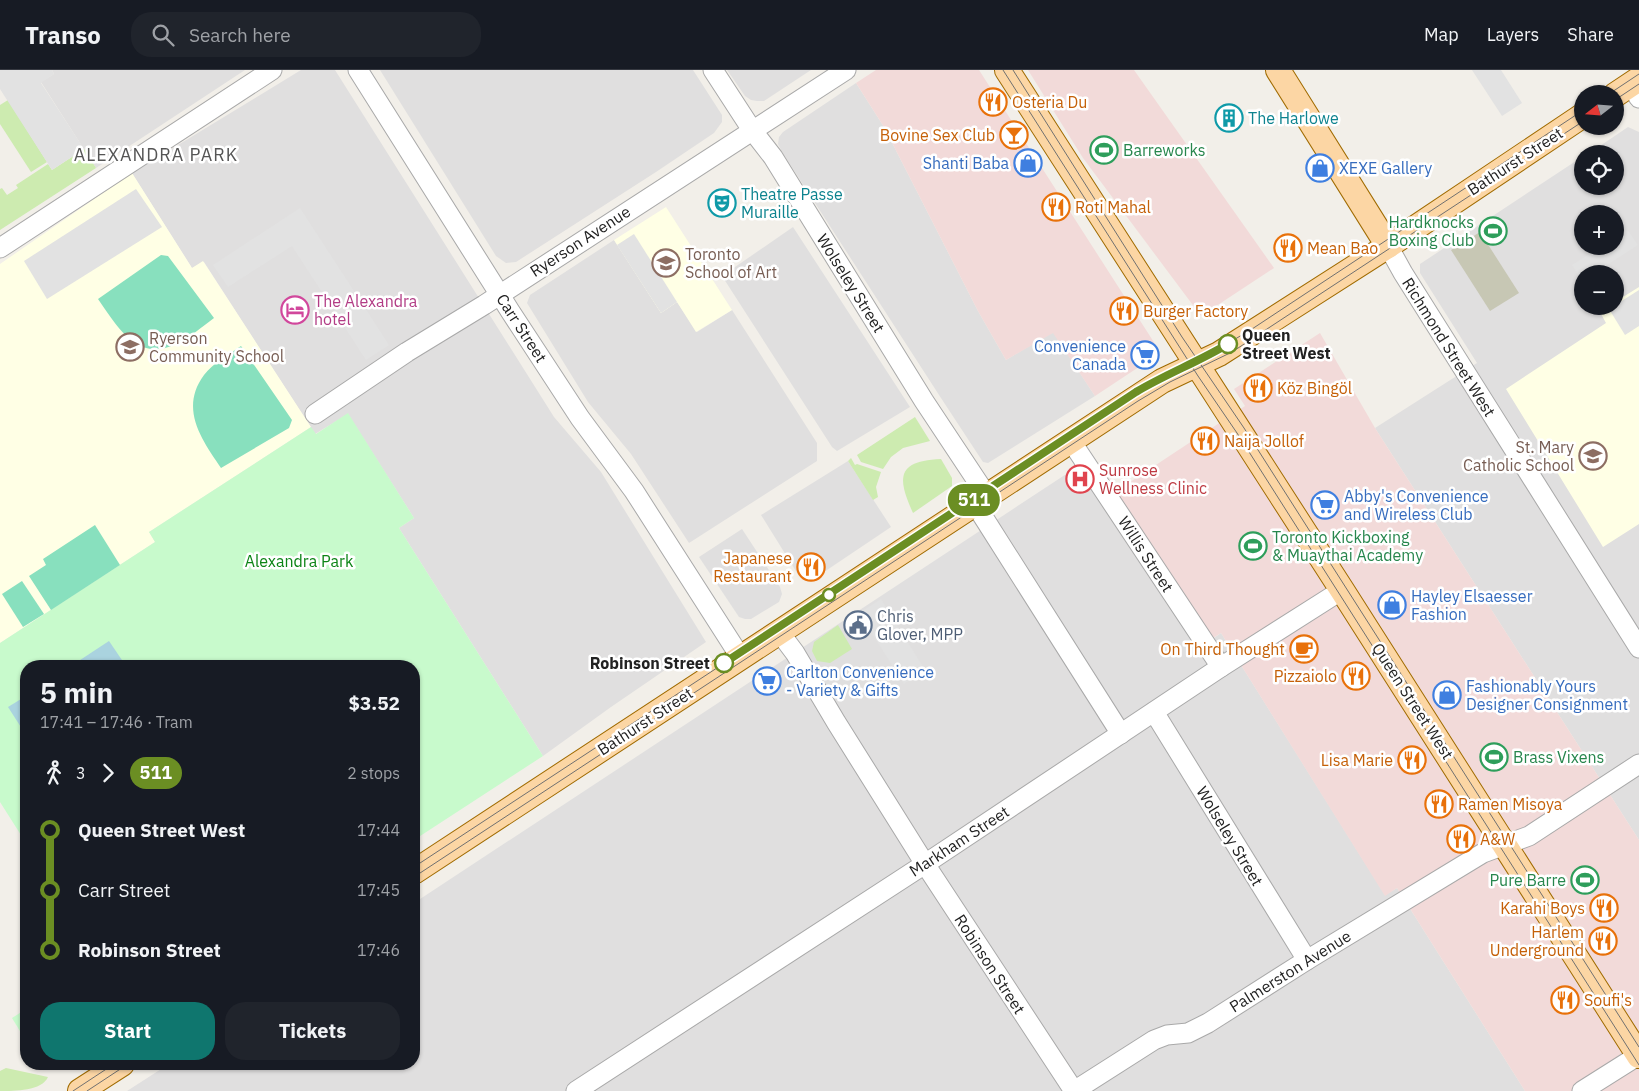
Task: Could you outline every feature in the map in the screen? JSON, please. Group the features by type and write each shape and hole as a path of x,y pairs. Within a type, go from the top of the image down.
{"main road":[{"name":"Queen Street West","path":"1008,70 1639,1056"},
{"name":"Richmond Street West","path":"1278,70 1388,246"},
{"name":"Bathurst Street","path":"420,868 1162,381 1218,354 1388,246 1574,121"},
{"path":"80,1091 113,1070"}],"street":[{"path":"0,248 272,70"},
{"name":"Carr Street","path":"358,70 499,294 580,418 634,491 741,658"},
{"name":"Wolseley Street","path":"713,70 752,130 773,157 924,401 1121,734"},
{"name":"Ryerson Avenue","path":"316,414 407,352 846,70"},
{"name":"Richmond Street West","path":"1388,246 1408,282 1639,648"},
{"name":"Willis Street","path":"1071,441 1221,668"},
{"name":"Markham Street","path":"576,1091 1342,590"},
{"name":"Robinson Street","path":"780,633 795,653 925,864 1074,1091"},
{"name":"Wolseley Street","path":"1154,712 1307,960"},
{"name":"Palmerston Avenue","path":"1074,1091 1154,1040 1167,1035 1188,1033 1208,1023 1307,960 1484,853 1529,836 1639,764"},
{"path":"1582,1091 1639,1056"}],"shaded area":[{"path":"0,70 52,70 54,74 41,83 84,149 52,170 0,89"},
{"path":"52,70 245,70 96,168 41,82 54,74"},
{"path":"301,70 335,70 554,417 601,472 706,642 543,756 399,528 414,518 348,414 315,434 204,262 192,268 132,173"},
{"path":"380,70 693,70 722,115 722,122 714,133 656,172 516,262 506,263 496,256"},
{"path":"727,70 811,70 764,101 757,101 745,96"},
{"path":"876,70 979,70 1157,347 1157,355 1095,396 1053,333 1006,360 978,311 884,127 856,83"},
{"path":"1028,70 1134,70 1274,268 1201,316 1083,158"},
{"path":"1472,70 1501,70 1522,103 1502,116"},
{"path":"856,83 884,127 978,311 1006,360 1053,332 1095,396 988,463 983,462 778,144 779,137 783,132"},
{"path":"1628,127 1639,132 1639,840 1375,428 1477,363 1420,273 1420,264 1574,162 1574,195 1624,195 1624,145 1601,145 1616,135 1624,135 1624,130"},
{"name":"Ryerson Community School","path":"132,173 192,268 203,261 311,427 149,532 155,542 0,643 0,264"},
{"path":"136,189 162,227 47,299 24,261"},
{"name":"Toronto School of Art","path":"666,207 732,310 696,332 677,302 661,313 614,240"},
{"path":"300,208 389,345 366,360 292,246 228,287 213,265"},
{"path":"793,227 910,407 837,451 832,447 722,276"},
{"path":"1628,230 1638,245 1624,254 1624,232"},
{"path":"1480,232 1519,293 1490,311 1451,250"},
{"path":"634,234 677,302 661,313 617,245"},
{"path":"614,240 661,313 677,302 697,332 732,310 817,443 817,461 689,543 631,454 588,402 527,303 530,295"},
{"path":"1588,255 1623,255 1607,265 1574,265 1574,268 1572,265"},
{"name":"St. Mary Catholic School","path":"1639,287 1639,524 1603,547 1506,389 1606,323 1602,315 1624,315 1624,296"},
{"path":"1639,290 1639,326 1625,335 1613,315 1624,315 1624,300"},
{"path":"1320,333 1375,428 1639,840 1639,1091 1525,1091 1397,888 1385,896 1221,633 1210,640 1115,492 1245,406 1234,389"},
{"path":"848,461 891,527 821,574 809,581 803,579 799,576 761,515"},
{"path":"1077,467 1100,502 1115,492 1211,640 1221,633 1385,895 1397,888 1525,1091 127,1091 160,1070 420,1070 420,899"},
{"path":"742,529 780,587 782,594 779,602 751,619 739,617 699,557"},
{"path":"881,599 925,670 904,684 859,613"}],"green space":[{"path":"8,100 47,162 31,172 0,124 0,105"},
{"path":"84,149 96,168 0,230 0,189 2,188 7,195 18,188 16,185 48,164 52,170"},
{"path":"161,255 168,256 214,318 191,336 176,344 162,349 150,349 129,339 98,299"},
{"path":"241,346 292,420 289,428 221,468 196,424 193,400 204,375 221,359"},
{"name":"Alexandra Park","path":"348,413 414,518 399,528 543,756 420,836 420,660 20,660 20,834 0,802 0,643 155,542 149,532 311,427 316,434"},
{"path":"915,417 930,441 903,448 891,457 883,469 861,462 857,455"},
{"path":"851,458 855,465 881,472 876,487 878,497 873,500 848,461"},
{"path":"941,459 952,478 952,486 913,513 904,489 904,473 916,463"},
{"path":"95,525 120,565 51,610 29,576 46,565 43,559"},
{"path":"22,581 44,614 23,627 2,594"},
{"path":"838,625 852,649 830,663 817,661 812,651 814,642"},
{"path":"20,1013 20,1031 12,1018"},
{"path":"6,1068 48,1077 45,1082 34,1088 0,1091 0,1071"}],"water":[{"path":"109,641 122,660 80,660"},
{"path":"20,700 20,726 8,707"}],"tram line":[{"path":"1003,70 1198,376 1237,433 1639,1065"},
{"path":"1013,70 1182,337 1244,428 1639,1047"},
{"path":"1622,85 1639,74"},
{"path":"1624,94 1639,84"},
{"path":"420,863 1137,392 1164,376 1210,354 1252,329 1574,116"},
{"path":"420,873 1138,401 1170,382 1232,352 1574,127"},
{"name":"511","path":"724,663 1136,392 1228,344"},
{"path":"73,1091 105,1070"},
{"path":"87,1091 119,1070"}],"place":[{"name":"Osteria Du","path":"993,102"},
{"name":"The Harlowe","path":"1229,118"},
{"name":"Bovine Sex Club","path":"1014,135"},
{"name":"Barreworks","path":"1104,150"},
{"name":"Shanti Baba","path":"1028,163"},
{"name":"XEXE Gallery","path":"1320,168"},
{"name":"Theatre Passe Muraille","path":"722,203"},
{"name":"Roti Mahal","path":"1056,207"},
{"name":"Hardknocks Boxing Club","path":"1493,231"},
{"name":"Mean Bao","path":"1288,248"},
{"name":"Toronto School of Art","path":"666,263"},
{"name":"The Alexandra hotel","path":"295,310"},
{"name":"Burger Factory","path":"1124,311"},
{"name":"Queen Street West","path":"1228,344"},
{"name":"Ryerson Community School","path":"130,347"},
{"name":"Convenience Canada","path":"1145,355"},
{"name":"Köz Bingöl","path":"1258,388"},
{"name":"Naija Jollof","path":"1205,441"},
{"name":"St. Mary Catholic School","path":"1593,456"},
{"name":"Sunrose Wellness Clinic","path":"1080,479"},
{"name":"Abby's Convenience and Wireless Club","path":"1325,505"},
{"name":"Toronto Kickboxing & Muaythai Academy","path":"1253,546"},
{"name":"Japanese Restaurant","path":"811,567"},
{"name":"Hayley Elsaesser Fashion","path":"1392,605"},
{"name":"Chris Glover, MPP","path":"858,625"},
{"name":"On Third Thought","path":"1304,649"},
{"name":"Robinson Street","path":"724,663"},
{"name":"Pizzaiolo","path":"1356,676"},
{"name":"Carlton Convenience - Variety & Gifts","path":"767,681"},
{"name":"Fashionably Yours Designer Consignment","path":"1447,695"},
{"name":"Brass Vixens","path":"1494,757"},
{"name":"Lisa Marie","path":"1412,760"},
{"name":"Ramen Misoya","path":"1439,804"},
{"name":"A&W","path":"1461,839"},
{"name":"Pure Barre","path":"1585,880"},
{"name":"Karahi Boys","path":"1604,908"},
{"name":"Harlem Underground","path":"1603,941"},
{"name":"Soufi's","path":"1565,1000"}],"district":[{"name":"ALEXANDRA PARK","path":"156,154"}]}
